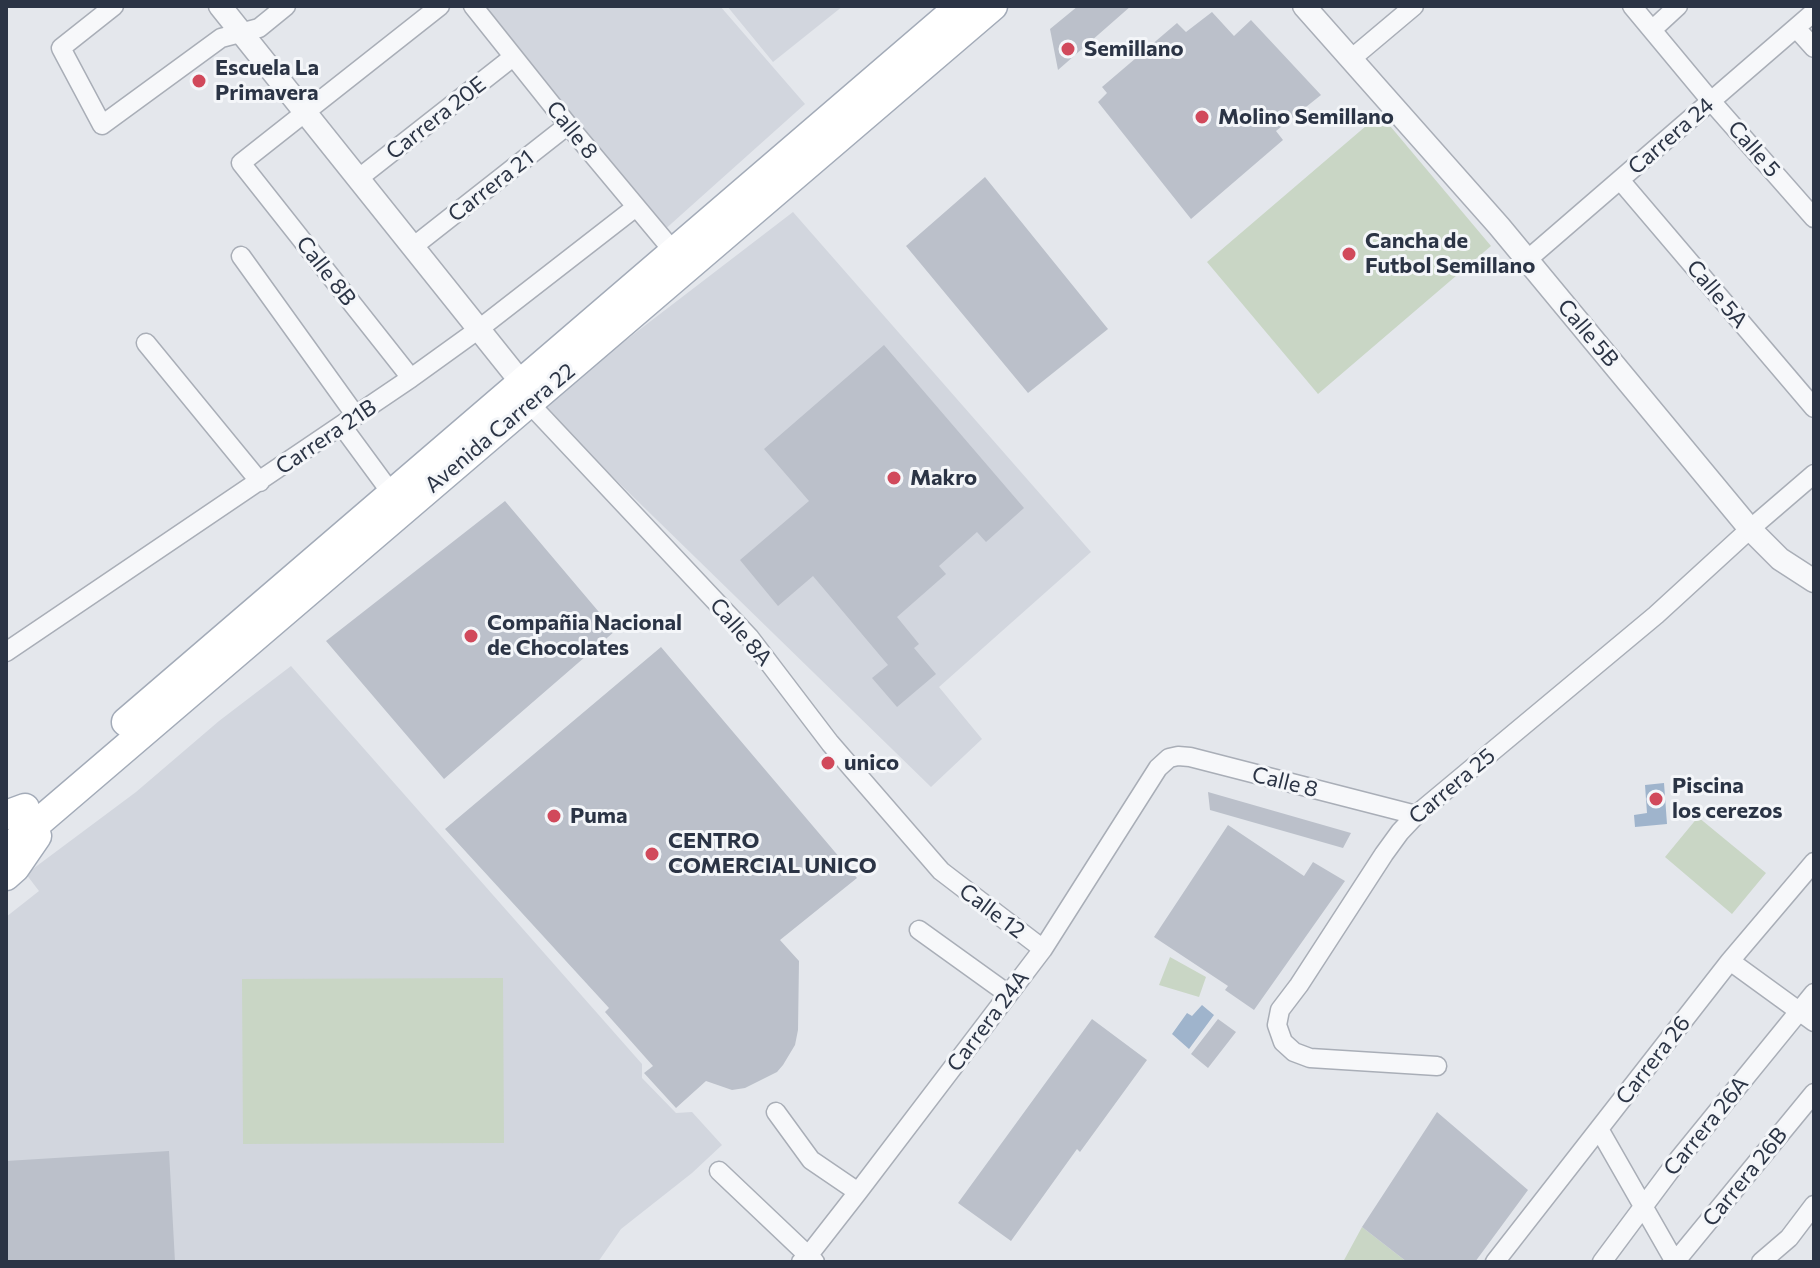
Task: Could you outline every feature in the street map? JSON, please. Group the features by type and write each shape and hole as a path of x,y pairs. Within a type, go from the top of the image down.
{"main road":[{"name":"Avenida Carrera 22","path":"6,850 21,816 392,494 525,392 674,252 960,6"},
{"name":"Avenida Carrera 22","path":"21,816 525,392 993,6"},
{"path":"6,876 35,842 21,816"}],"street":[{"path":"114,6 61,48 102,125 221,38 259,28 286,6"},
{"name":"Calle 8A","path":"220,6 414,246 525,392 750,638 830,743 941,871"},
{"path":"305,112 440,6"},
{"name":"Calle 8","path":"473,6 674,252"},
{"name":"Calle 5B","path":"1304,6 1527,260 1750,529 1780,559 1814,581"},
{"path":"1351,59 1414,6"},
{"name":"Calle 5","path":"1632,6 1814,218"},
{"path":"1652,30 1678,6"},
{"name":"Carrera 24","path":"1527,260 1814,12"},
{"path":"1796,28 1814,48"},
{"name":"Carrera 20E","path":"359,178 513,57"},
{"name":"Calle 8B","path":"305,112 241,163 411,378"},
{"name":"Carrera 21","path":"414,246 568,125"},
{"name":"Calle 5A","path":"1620,180 1814,408"},
{"name":"Carrera 21B","path":"6,652 411,378 636,207"},
{"path":"241,256 349,421 392,494"},
{"path":"146,343 260,482"},
{"name":"Carrera 25","path":"1437,1066 1310,1058 1294,1052 1283,1042 1277,1025 1280,1010 1384,854 1416,815 1656,615 1814,474"},
{"name":"Calle 8","path":"1158,768 1169,758 1190,757 1416,815"},
{"name":"Carrera 24A","path":"808,1260 1043,949 1158,768"},
{"name":"Carrera 26","path":"1495,1262 1730,961 1814,862"},
{"name":"Calle 12","path":"941,871 1043,949"},
{"path":"919,930 1008,994"},
{"path":"1730,961 1807,1016"},
{"name":"Carrera 26A","path":"1602,1262 1678,1160 1807,1016 1814,993"},
{"name":"Carrera 26B","path":"1675,1262 1814,1093"},
{"path":"776,1112 811,1160 858,1192"},
{"path":"1599,1129 1675,1262"},
{"path":"719,1171 808,1260"},
{"path":"1761,1262 1789,1238 1814,1205"},
{"path":"1789,1238 1789,1262"}],"shaded area":[{"path":"478,6 720,6 805,104 662,232"},
{"path":"727,6 843,6 773,62"},
{"path":"793,212 1091,552 939,687 982,739 931,787 540,406"},
{"path":"291,666 642,1064 642,1078 676,1113 692,1112 722,1145 621,1229 598,1262 6,1262 6,917 39,891 26,874 136,792 219,721"}],"green space":[{"name":"Cancha de Futbol Semillano","path":"1380,114 1491,246 1318,394 1207,262"},
{"path":"1698,817 1766,873 1732,914 1665,857"},
{"path":"1170,957 1206,977 1199,997 1159,985"},
{"path":"503,978 504,1143 243,1144 242,979"},
{"path":"1362,1227 1407,1262 1343,1262"}],"water":[{"name":"Piscina los cerezos","path":"1664,783 1667,824 1635,827 1634,815 1647,813 1645,785"},
{"path":"1202,1005 1214,1015 1189,1049 1172,1034 1187,1013 1192,1016"}],"building":[{"name":"Semillano","path":"1078,6 1131,6 1058,70 1050,29"},
{"name":"Molino Semillano","path":"1212,12 1234,36 1251,20 1321,95 1276,131 1283,140 1191,219 1098,102 1107,93 1102,87 1177,23 1186,32"},
{"path":"985,177 1108,329 1028,393 906,246"},
{"name":"Makro","path":"884,345 1024,508 986,542 977,532 939,566 946,574 897,617 919,644 914,648 936,674 897,707 872,678 888,665 813,576 778,606 740,560 809,501 764,449"},
{"name":"Compañia Nacional de Chocolates","path":"505,501 615,631 444,779 326,641"},
{"name":"CENTRO COMERCIAL UNICO","path":"661,647 857,878 780,940 799,961 798,1030 795,1045 783,1065 777,1072 745,1088 732,1090 706,1081 676,1108 644,1073 653,1066 605,1012 609,1008 445,829"},
{"path":"1208,792 1351,833 1343,848 1210,810"},
{"path":"1228,825 1304,876 1313,862 1345,881 1254,1010 1225,990 1228,986 1154,937"},
{"path":"1092,1019 1147,1060 1080,1152 1077,1149 1011,1241 958,1203"},
{"path":"1218,1019 1236,1032 1208,1068 1191,1054"},
{"path":"1437,1112 1528,1190 1475,1262 1407,1262 1362,1227"},
{"path":"169,1151 175,1262 6,1262 6,1161"}],"place":[{"name":"Semillano","path":"1068,49"},
{"name":"Escuela La Primavera","path":"199,81"},
{"name":"Molino Semillano","path":"1202,117"},
{"name":"Cancha de Futbol Semillano","path":"1349,254"},
{"name":"Makro","path":"894,478"},
{"name":"Compañia Nacional de Chocolates","path":"471,636"},
{"name":"unico","path":"828,763"},
{"name":"Piscina los cerezos","path":"1656,799"},
{"name":"Puma","path":"554,816"},
{"name":"CENTRO COMERCIAL UNICO","path":"652,854"}]}
